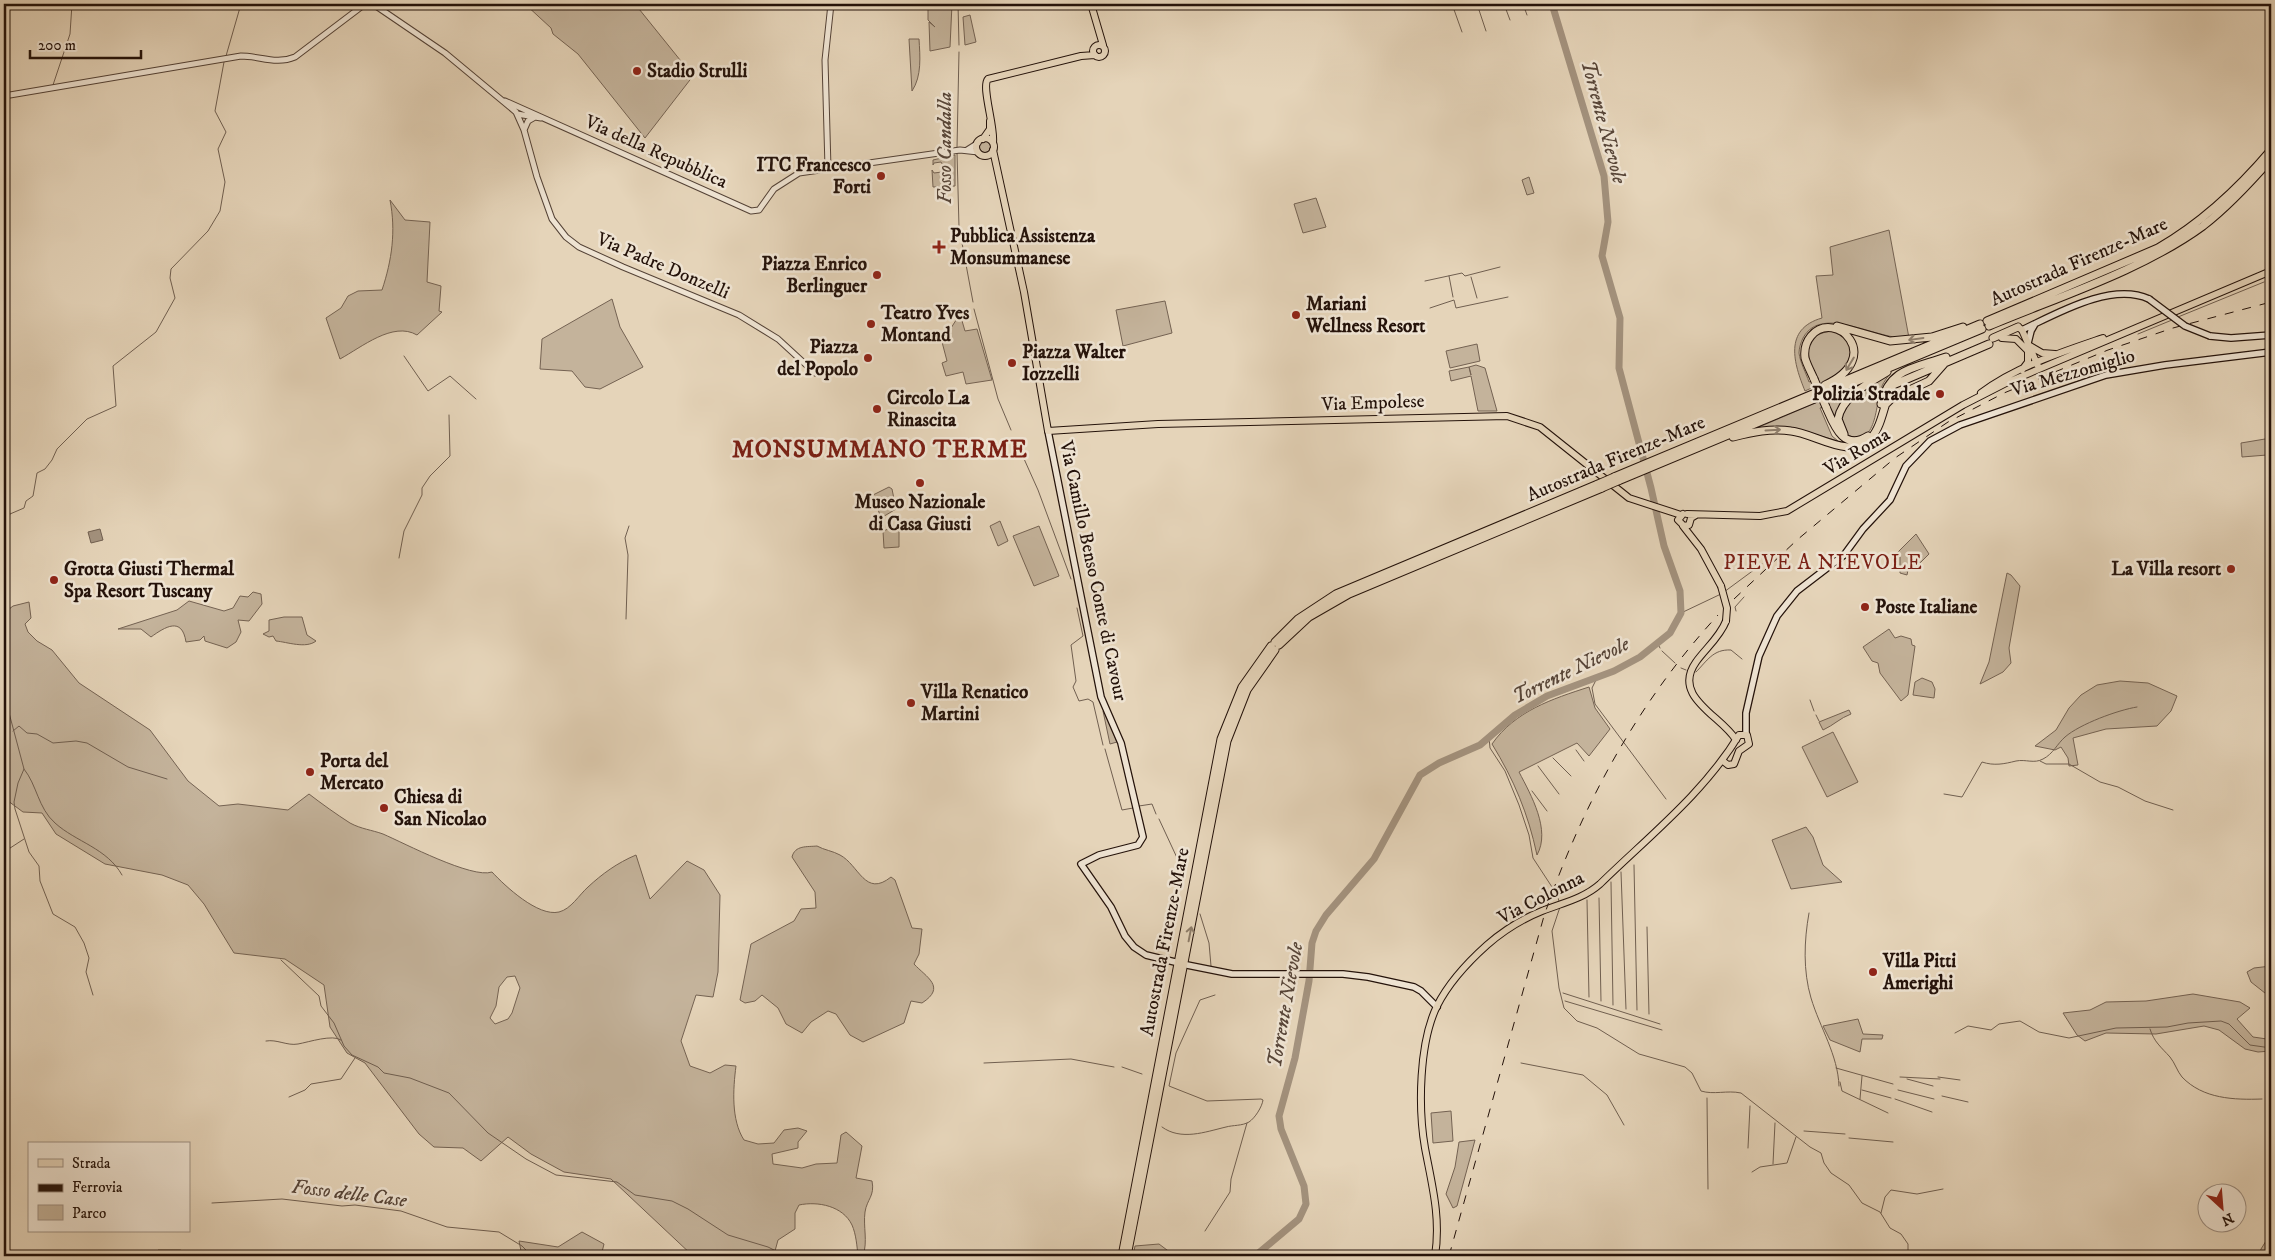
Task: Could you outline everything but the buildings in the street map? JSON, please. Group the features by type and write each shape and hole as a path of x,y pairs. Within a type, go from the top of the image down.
{"highway":[{"name":"Autostrada Firenze-Mare","path":"1122,1256 1221,739 1242,687 1275,646 1309,617 1349,594 1663,460 1749,421 2158,248 2180,235 2223,202 2244,182 2271,150"},
{"name":"Autostrada Firenze-Mare","path":"1663,460 1692,450 1908,360 1984,323 2130,267 2182,240 2228,205 2271,159"},
{"path":"1984,323 1932,337 1897,341 1879,339 1832,324 1823,325 1810,332 1801,348 1803,360 1824,408 1840,436 1857,443 1867,442 1873,436 1893,385 1993,340"},
{"path":"1749,421 1831,382 1842,374 1854,360 1855,350 1853,343 1843,332 1836,329 1825,329 1814,333 1808,340 1805,348 1806,358 1812,380"},
{"path":"1692,450 1736,436 1773,430 1804,433 1845,447 1857,443 1866,438 1874,429 1884,389 1894,377 2019,329"},
{"path":"1857,443 1842,431 1838,419 1839,412 1858,391 1908,360"},
{"path":"1884,406 1892,398 1929,382 1947,362"},
{"name":"Autostrada Firenze-Mare","path":"1127,1256 1227,741 1247,690 1275,646"}],"main road":[{"path":"1048,431 1000,171 994,150 994,132 985,86 988,79 1081,56 1097,49 1098,30 1091,4"},
{"path":"990,112 990,129 980,141 978,152 985,156 1000,171"},
{"path":"980,141 993,142"},
{"path":"985,156 994,150"},
{"path":"2262,276 2271,267"},
{"name":"Via Roma","path":"1967,404 1993,384 2020,371 2128,331 2271,272"},
{"path":"2019,329 2080,304 2117,293 2135,294 2149,299 2185,326 2210,336 2231,338 2271,336"},
{"path":"2019,329 2080,304"},
{"path":"2020,371 2028,362 2031,331 2036,323"},
{"path":"2019,329 2037,366"},
{"name":"Via Roma","path":"1760,516 1780,513 1792,508 1967,404 2062,353 2128,331"},
{"path":"1993,340 2016,339 2042,353 2062,353"},
{"name":"Via Mezzomiglio","path":"1741,736 1742,723 1759,656 1774,620 1794,594 1844,555 1862,529 1890,500 1903,471 1920,450 1948,431 1979,418 2114,373 2236,355 2271,352"},
{"name":"Via Empolese","path":"1048,431 1158,424 1507,416 1540,427 1623,494 1648,505 1687,519 1760,516"},
{"name":"Via Camillo Benso Conte di Cavour","path":"1048,431 1101,697 1121,743 1143,840 1138,845 1096,856 1081,864 1111,906 1125,936 1134,947 1146,954 1175,962"},
{"path":"1687,519 1691,535 1701,549 1725,597 1727,608 1726,621 1721,632 1694,665 1689,682 1693,695 1699,704 1728,728 1750,739 1749,744 1739,751 1734,764 1725,763 1741,736"},
{"name":"Via Colonna","path":"1435,1256 1438,1231 1437,1208 1425,1146 1422,1107 1424,1057 1437,1007 1457,976 1489,944 1521,921 1581,897 1595,888 1688,801 1708,777 1725,763"},
{"path":"1187,965 1232,974 1343,974 1403,984 1421,991 1437,1007"}],"street":[{"path":"4,96 228,58 249,56 278,62 287,61 294,58 365,4"},
{"path":"373,4 430,42 505,100 517,113 524,130"},
{"path":"831,4 825,60 828,168 960,151 978,152"},
{"name":"Via della Repubblica","path":"505,100 756,212 774,189 791,176 828,168"},
{"path":"517,113 524,108"},
{"name":"Via della Repubblica","path":"517,113 544,118"},
{"path":"524,130 525,125 535,117"},
{"name":"Via Padre Donzelli","path":"524,130 537,177 549,210 558,228 566,238 579,247 623,267 718,305 749,321 778,339 815,372"},
{"path":"960,151 980,141"}],"green space":[{"path":"525,4 635,4 693,76 645,138 578,54 553,34 551,28"},
{"path":"928,4 952,4 950,47 930,51 929,22 935,27 928,20"},
{"path":"970,15 976,42 965,45 963,17"},
{"path":"909,39 919,39 919,72 912,91"},
{"path":"985,141 991,147 985,153 979,147"},
{"path":"955,155 955,186 933,187 932,170 934,173 942,172 944,167 941,162 934,163 933,165 933,160"},
{"path":"1529,177 1534,193 1527,195 1522,180"},
{"path":"1316,198 1326,227 1303,233 1294,204"},
{"path":"390,200 405,220 430,222 427,282 441,286 439,311 442,312 417,335 398,331 388,333 368,342 340,359 326,318 341,308 348,296 358,291 382,290 388,268 393,234"},
{"path":"1889,230 1909,338 1896,337 1837,323 1823,324 1812,328 1803,338 1799,351 1809,382 1816,379 1808,354 1811,341 1816,336 1835,331 1850,342 1850,353 1844,368 1838,374 1805,391 1795,359 1795,348 1801,330 1810,323 1822,318 1816,276 1833,275 1830,247"},
{"path":"612,299 620,327 643,367 600,389 585,387 572,371 540,369 542,339"},
{"path":"1165,301 1172,333 1123,346 1116,310"},
{"path":"960,314 965,331 977,329 992,380 966,384 963,372 946,376 942,363 947,361 942,342"},
{"path":"1477,344 1480,361 1450,368 1446,351"},
{"path":"1476,365 1485,368 1497,411 1478,411 1471,376 1451,381 1449,371"},
{"path":"1891,372 1882,386 1870,431 1864,436 1856,437 1846,434 1840,418 1851,400"},
{"path":"1872,379 1856,390 1837,424 1827,405 1820,408 1832,436 1838,441 1797,429 1752,430"},
{"path":"2271,438 2271,459 2268,459 2267,455 2242,457 2241,443"},
{"path":"889,487 892,489 896,509 881,518 873,495"},
{"path":"1000,521 1008,541 998,546 990,526"},
{"path":"899,525 899,547 884,548 883,531"},
{"path":"1039,526 1059,576 1034,586 1013,536"},
{"path":"1916,534 1929,554 1920,563 1910,560 1907,575 1900,573 1900,557 1895,555"},
{"path":"2007,573 2020,586 2009,648 2011,663 2003,672 1980,684 1989,662"},
{"path":"253,592 261,594 262,604 249,621 238,620 241,632 236,642 227,648 205,641 204,636 200,640 186,642 184,634 177,626 167,627 151,637 141,629 118,629 177,610 189,601 224,611 233,608 240,596 248,597"},
{"path":"29,602 31,618 25,624 28,632 37,641 52,650 79,683 150,730 188,781 219,806 238,804 288,810 309,794 354,825 383,834 454,865 482,873 492,872 522,899 542,910 551,912 559,912 567,908 604,873 636,855 650,899 687,861 704,870 720,895 718,972 713,997 696,995 681,1041 690,1066 710,1073 725,1065 736,1066 734,1084 735,1114 744,1140 758,1144 774,1143 784,1130 798,1128 807,1131 798,1142 798,1148 772,1154 773,1164 802,1168 816,1164 837,1163 841,1135 846,1132 862,1146 856,1178 872,1181 873,1186 865,1212 863,1256 858,1256 852,1225 843,1213 829,1206 806,1204 799,1205 795,1213 795,1229 778,1240 775,1251 778,1256 724,1256 715,1253 693,1256 611,1179 564,1172 531,1154 508,1137 481,1161 463,1148 434,1147 419,1134 365,1063 347,1053 330,1027 324,985 285,959 234,953 204,904 188,885 162,875 105,864 56,834 42,813 23,812 4,798 4,712 7,713 4,704 4,613 13,606","holes":["515,976 520,988 512,1013 508,1019 495,1024 490,1018 496,1006 499,987 507,977"]},
{"path":"284,617 302,617 307,635 316,641 307,645 296,644 276,641 273,636 269,637 263,634 269,631 269,620"},
{"path":"1889,629 1895,638 1901,636 1911,639 1912,645 1915,646 1908,695 1901,701 1880,673 1878,663 1872,661 1863,647"},
{"path":"1922,678 1932,682 1935,689 1934,698 1913,695 1915,682"},
{"path":"2120,681 2148,683 2177,696 2171,711 2157,726 2106,729 2073,738 2078,765 2069,766 2068,758 2061,747 2055,750 2035,746 2056,730 2069,708 2081,695 2097,685"},
{"path":"1589,687 1595,708 1610,729 1589,756 1577,743 1519,772 1534,802 1541,824 1541,845 1537,855 1519,797 1492,744 1501,733 1523,715 1561,696"},
{"path":"1849,710 1851,714 1823,730 1819,722"},
{"path":"1103,711 1105,712 1117,742 1110,744"},
{"path":"1833,732 1858,782 1827,797 1802,747"},
{"path":"1806,827 1813,837 1823,865 1842,882 1791,889 1772,840"},
{"path":"817,846 840,855 868,882 875,884 891,877 895,880 912,928 922,929 919,954 914,964 932,982 933,992 922,1003 911,1001 904,1023 863,1042 850,1035 836,1014 828,1011 811,1022 802,1033 786,1024 778,1008 762,995 755,1001 745,1003 740,1000 751,944 794,921 801,909 816,908 815,892 792,857 796,850"},
{"path":"2271,966 2270,997 2251,982 2247,972 2254,968"},
{"path":"2193,994 2240,1002 2250,1008 2237,1019 2253,1037 2267,1039 2271,1034 2271,1051 2258,1052 2245,1049 2219,1030 2204,1026 2156,1034 2106,1033 2085,1041 2077,1035 2063,1013 2090,1010 2106,1002 2146,1001"},
{"path":"1858,1019 1863,1034 1883,1035 1882,1039 1862,1039 1860,1052 1830,1040 1823,1026"},
{"path":"1451,1111 1453,1141 1433,1143 1431,1113"},
{"path":"1475,1140 1457,1206 1453,1208 1446,1194 1455,1167 1459,1142"},
{"path":"582,1232 604,1244 601,1256 522,1256 519,1241 558,1247"},
{"path":"2271,1240 2271,1256 2259,1256 2266,1241"},
{"path":"1159,1244 1175,1256 1133,1256 1135,1246"},
{"path":"158,1250 180,1250 198,1256 161,1256"}],"shaded area":[{"path":"100,529 103,540 91,543 88,532"}],"waterway":[{"path":"53,85 70,34 72,4"},
{"path":"226,56 241,4"},
{"path":"690,8 694,4"},
{"name":"Fosso Candalla","path":"958,4 959,45"},
{"path":"1452,4 1462,32"},
{"path":"1477,4 1486,31"},
{"path":"1504,4 1510,20"},
{"path":"1523,4 1527,15"},
{"name":"Torrente Nievole","path":"1255,1256 1299,1219 1306,1204 1304,1186 1281,1129 1279,1116 1295,1058 1309,981 1312,943 1316,931 1326,915 1374,859 1420,775 1439,763 1480,745 1515,715 1547,696 1614,671 1640,657 1670,633 1681,613 1680,591 1664,546 1651,488 1619,368 1620,318 1602,256 1608,222 1604,176 1552,4"},
{"name":"Fosso Candalla","path":"957,148 959,52"},
{"path":"4,522 10,514 24,508 26,501 33,496 37,473 45,469 57,449 87,419 116,406 113,366 156,332 175,298 170,278 171,269 208,231 220,211 225,182 218,149 226,132 215,111 224,62"},
{"name":"Fosso Candalla","path":"957,152 959,227 973,302"},
{"path":"1425,281 1462,273 1465,276 1500,267"},
{"path":"1449,276 1453,297"},
{"path":"1471,277 1477,298"},
{"path":"2178,317 2264,282"},
{"path":"1430,308 1454,300 1456,308 1508,297"},
{"name":"Fosso Candalla","path":"974,309 998,399 1011,430"},
{"path":"2138,334 2172,320"},
{"path":"404,356 428,391 450,376 476,399"},
{"path":"399,558 404,531 422,495 422,488 430,476 450,456 449,415"},
{"name":"Fosso Candalla","path":"1016,441 1038,490 1071,579"},
{"path":"626,619 628,555 625,538 629,526"},
{"path":"1724,592 1762,564"},
{"path":"1681,613 1721,594"},
{"path":"1736,611 1735,607 1744,597"},
{"name":"Fosso Candalla","path":"1077,608 1083,636 1071,645 1076,681 1073,687 1079,701 1088,699 1093,702 1103,745"},
{"name":"Torrente Nievole","path":"1658,644 1660,648"},
{"path":"1696,672 1711,656 1719,651 1731,650 1742,659"},
{"path":"1662,651 1675,663"},
{"path":"1681,668 1686,670"},
{"path":"1597,678 1592,688 1595,704 1666,799"},
{"path":"4,694 24,769 18,783 14,802 15,809 29,852 39,866 40,881 53,914 75,927 84,943 89,958 86,972 93,995"},
{"path":"1810,700 1814,711"},
{"path":"1944,794 1962,797 1982,762 1999,764 2040,760 2050,754 2065,737 2080,727 2110,714 2137,707"},
{"path":"1816,715 1819,721"},
{"path":"13,731 19,726 27,733 37,734 53,743 76,741 87,743 128,767 167,779"},
{"path":"1489,737 1490,748 1505,771 1519,805 1529,835 1533,858 1552,887"},
{"name":"Fosso Candalla","path":"1105,749 1122,810 1133,808"},
{"path":"1576,750 1584,761"},
{"path":"1553,758 1571,776"},
{"path":"2040,761 2046,764 2069,764 2100,782 2118,787 2145,801 2173,810"},
{"path":"1538,766 1559,794"},
{"path":"24,769 49,817 63,830 108,858 122,875"},
{"path":"1532,791 1547,811"},
{"name":"Fosso Candalla","path":"1139,806 1152,804 1156,814"},
{"name":"Fosso Candalla","path":"1159,819 1185,875"},
{"path":"4,852 24,839"},
{"path":"1634,865 1637,1010"},
{"path":"1621,872 1626,1009"},
{"path":"1611,882 1613,1005"},
{"path":"1557,895 1559,901"},
{"path":"1599,898 1601,1001"},
{"path":"1587,900 1589,997"},
{"path":"1560,907 1552,931 1559,988 1564,1008 1577,1021 1597,1028 1639,1054 1685,1067 1692,1073 1701,1091 1741,1093 1810,1147 1821,1153 1824,1163 1831,1173 1849,1185 1862,1203 1880,1212 1890,1228 1901,1234 1908,1244 1908,1256"},
{"path":"1809,913 1805,956 1808,988 1832,1052 1839,1086"},
{"name":"Fosso Candalla","path":"1200,914 1209,943 1211,966"},
{"path":"1647,927 1649,1014"},
{"path":"281,960 319,996 321,1006 334,1023 344,1046 352,1055 378,1067 384,1073 410,1078 449,1093 488,1133 526,1159 556,1175 617,1182 635,1195 672,1201 728,1235 768,1247 786,1256"},
{"path":"1563,993 1660,1024"},
{"path":"1162,1127 1177,1134 1202,1133 1249,1122 1254,1118 1261,1106 1263,1100 1261,1099 1207,1101 1169,1086 1176,1053 1200,1000 1215,995"},
{"path":"1565,1001 1662,1030"},
{"path":"1955,1033 1968,1026 1991,1030 1999,1024 2020,1021 2039,1032 2069,1038 2116,1028 2167,1027 2188,1023 2221,1021 2229,1024 2250,1045 2271,1048"},
{"path":"2150,1029 2156,1041 2172,1059 2180,1075 2199,1090 2219,1097 2262,1099"},
{"path":"266,1041 298,1044 327,1038 341,1040"},
{"path":"289,1097 305,1090 311,1084 341,1079 355,1058"},
{"path":"984,1063 1071,1059 1114,1067"},
{"path":"1521,1063 1583,1075 1607,1095 1624,1125"},
{"path":"1122,1067 1142,1074"},
{"path":"1836,1068 1893,1084"},
{"path":"1860,1099 1862,1076"},
{"path":"1900,1077 1940,1079"},
{"path":"1938,1077 1960,1080"},
{"path":"1907,1079 1933,1086"},
{"path":"1840,1082 1842,1091 1888,1113"},
{"path":"1862,1090 1891,1098"},
{"path":"1898,1090 1934,1099"},
{"path":"1942,1096 1968,1102"},
{"path":"1707,1098 1708,1189"},
{"path":"1895,1099 1932,1112"},
{"path":"1748,1148 1750,1106"},
{"path":"1205,1231 1230,1192 1231,1179 1247,1123"},
{"path":"1773,1164 1775,1123"},
{"path":"1804,1131 1845,1134"},
{"path":"1752,1172 1760,1167 1787,1163 1796,1137"},
{"path":"1849,1138 1893,1142"},
{"path":"1881,1213 1885,1197 1891,1190 1917,1194 1943,1189"},
{"name":"Fosso delle Case","path":"212,1203 282,1199 401,1211 447,1227 499,1232 522,1246 532,1256"}],"railway":[{"path":"1734,599 1797,540 1895,458 1948,422 2004,393 2108,350 2173,328 2271,302"},
{"path":"1449,1256 1544,916 1576,834 1615,756 1638,719 1662,683 1718,615"}],"place":[{"name":"Stadio Strulli","path":"637,71"},
{"name":"ITC Francesco Forti","path":"881,176"},
{"name":"Pubblica Assistenza Monsummanese","path":"939,247"},
{"name":"Piazza Enrico Berlinguer","path":"877,275"},
{"name":"Mariani Wellness Resort","path":"1296,315"},
{"name":"Teatro Yves Montand","path":"871,324"},
{"name":"Piazza del Popolo","path":"868,358"},
{"name":"Piazza Walter Iozzelli","path":"1012,363"},
{"name":"Polizia Stradale","path":"1940,394"},
{"name":"Circolo La Rinascita","path":"877,409"},
{"name":"Museo Nazionale di Casa Giusti","path":"920,483"},
{"name":"La Villa resort","path":"2231,569"},
{"name":"Grotta Giusti Thermal Spa Resort Tuscany","path":"54,580"},
{"name":"Poste Italiane","path":"1865,607"},
{"name":"Villa Renatico Martini","path":"911,703"},
{"name":"Porta del Mercato","path":"310,772"},
{"name":"Chiesa di San Nicolao","path":"384,808"},
{"name":"Villa Pitti Amerighi","path":"1873,972"}],"district":[{"name":"MONSUMMANO TERME","path":"880,450"},
{"name":"PIEVE A NIEVOLE","path":"1823,563"}]}
